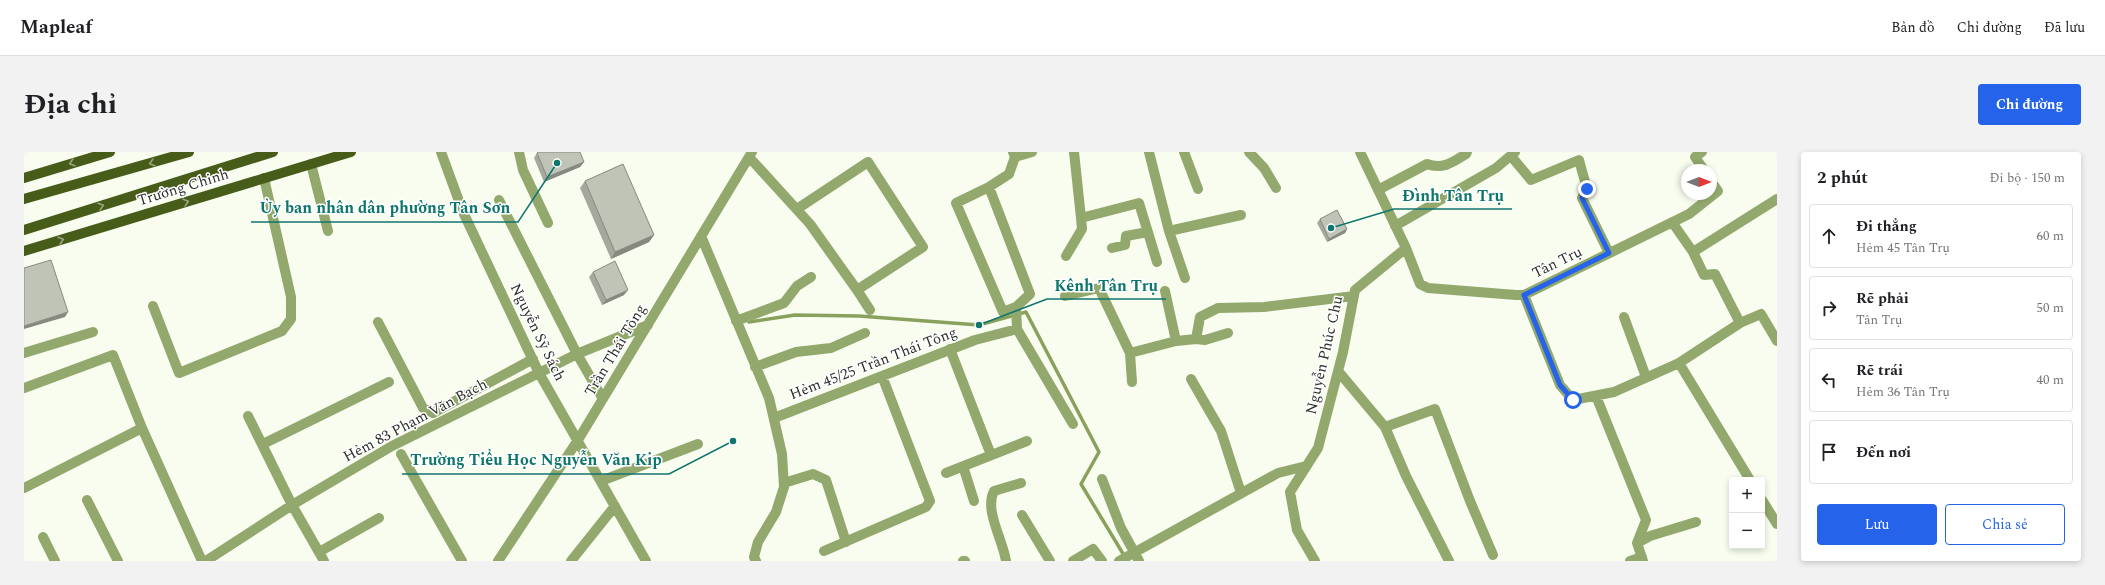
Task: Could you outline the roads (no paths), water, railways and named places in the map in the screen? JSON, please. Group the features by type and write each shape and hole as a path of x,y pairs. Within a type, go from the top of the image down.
{"main road":[{"path":"24,178 110,152"},
{"path":"24,199 189,152"},
{"name":"Trường Chinh","path":"24,230 272,152"},
{"name":"Trường Chinh","path":"24,251 351,152"}],"street":[{"name":"Nguyễn Sỹ Sách","path":"441,152 463,212 539,373 646,561"},
{"path":"518,152 523,170 548,224"},
{"path":"989,186 1030,294 1016,307 1003,312 956,203 1009,174 1014,155 1032,152"},
{"path":"1066,256 1082,229 1074,152"},
{"path":"1149,152 1169,231 1185,278"},
{"path":"1184,152 1198,189"},
{"path":"1249,152 1264,168 1276,188"},
{"path":"1360,152 1406,248"},
{"path":"1378,190 1427,164 1434,167 1446,166 1467,152"},
{"path":"1700,164 1695,157 1702,152"},
{"path":"1395,226 1496,168 1513,154 1531,180 1580,160 1587,189 1582,198 1609,253"},
{"path":"751,155 797,209 870,310"},
{"name":"Trần Thái Tông","path":"498,561 578,440 751,155"},
{"path":"797,209 868,162 923,247 857,290"},
{"path":"311,164 328,231"},
{"path":"153,306 179,373 282,331 290,319 290,297 264,178"},
{"path":"1693,252 1777,199"},
{"path":"499,200 577,354 603,399"},
{"name":"Tân Trụ","path":"1406,248 1420,284 1428,288 1524,295 1689,214 1706,200"},
{"path":"1081,218 1139,203 1158,262"},
{"path":"1169,231 1241,215"},
{"path":"1672,222 1693,252 1704,274 1715,274 1740,323"},
{"path":"1112,248 1125,245 1126,236 1148,232"},
{"path":"701,236 769,398 782,454 784,483 776,512 758,542 754,557 756,561"},
{"name":"Nguyễn Phúc Chu","path":"1315,561 1297,530 1290,492 1318,448 1338,370 1355,290 1406,248"},
{"path":"736,321 784,303 798,286 811,277"},
{"path":"1065,296 1099,288 1130,353 1132,382"},
{"path":"1165,291 1176,341"},
{"path":"1524,295 1560,385 1573,400 1614,392 1679,364 1740,323 1761,314 1777,341"},
{"path":"1196,339 1200,317 1218,308 1264,307 1354,296"},
{"path":"1016,307 1017,329 1073,424"},
{"path":"1624,318 1646,377"},
{"path":"378,322 423,408 433,413 533,359"},
{"name":"Hẻm 83 Phạm Văn Bạch","path":"206,561 292,505 392,446 577,354 648,325"},
{"name":"Hẻm 45/25 Trần Thái Tông","path":"774,418 950,349 975,340 1017,329"},
{"path":"24,353 93,332"},
{"path":"755,367 796,352 831,348 864,333"},
{"path":"1130,353 1176,341 1196,339 1205,340 1228,333"},
{"path":"950,349 991,455"},
{"path":"24,388 113,355 142,428 202,561"},
{"path":"1679,364 1748,477"},
{"path":"1338,370 1385,427 1406,476 1449,561"},
{"path":"824,552 926,507 930,501 882,376"},
{"path":"1191,379 1222,431 1241,493"},
{"path":"262,444 390,382"},
{"path":"1596,396 1646,520 1637,543 1642,559 1630,561"},
{"path":"1385,427 1435,409 1470,501 1493,555"},
{"path":"248,416 292,505 324,561"},
{"path":"24,488 142,428"},
{"path":"946,473 1027,441"},
{"path":"601,481 698,444"},
{"path":"401,454 462,561"},
{"path":"963,466 974,501"},
{"path":"1119,561 1134,556 1278,473 1306,466"},
{"path":"784,483 813,474 826,480 846,542"},
{"path":"1102,479 1121,528 1134,556"},
{"path":"1006,561 991,508 990,498 994,491 1021,483"},
{"path":"87,500 118,561"},
{"path":"1765,505 1777,524"},
{"path":"571,561 615,506"},
{"path":"1022,515 1050,561"},
{"path":"319,552 379,518"},
{"path":"1637,543 1650,536 1696,522"},
{"path":"43,537 55,561"},
{"path":"1073,561 1094,549 1102,561"}],"waterway":[{"path":"749,322 795,315 859,316 979,325 1026,312 1099,452 1081,484 1125,557"}],"place":[{"name":"Ủy ban nhân dân phường Tân Sơn","path":"557,163"},
{"name":"Đình Tân Trụ","path":"1331,228"},
{"name":"Kênh Tân Trụ","path":"979,325"},
{"name":"Trường Tiểu Học Nguyễn Văn Kip","path":"733,441"}]}
